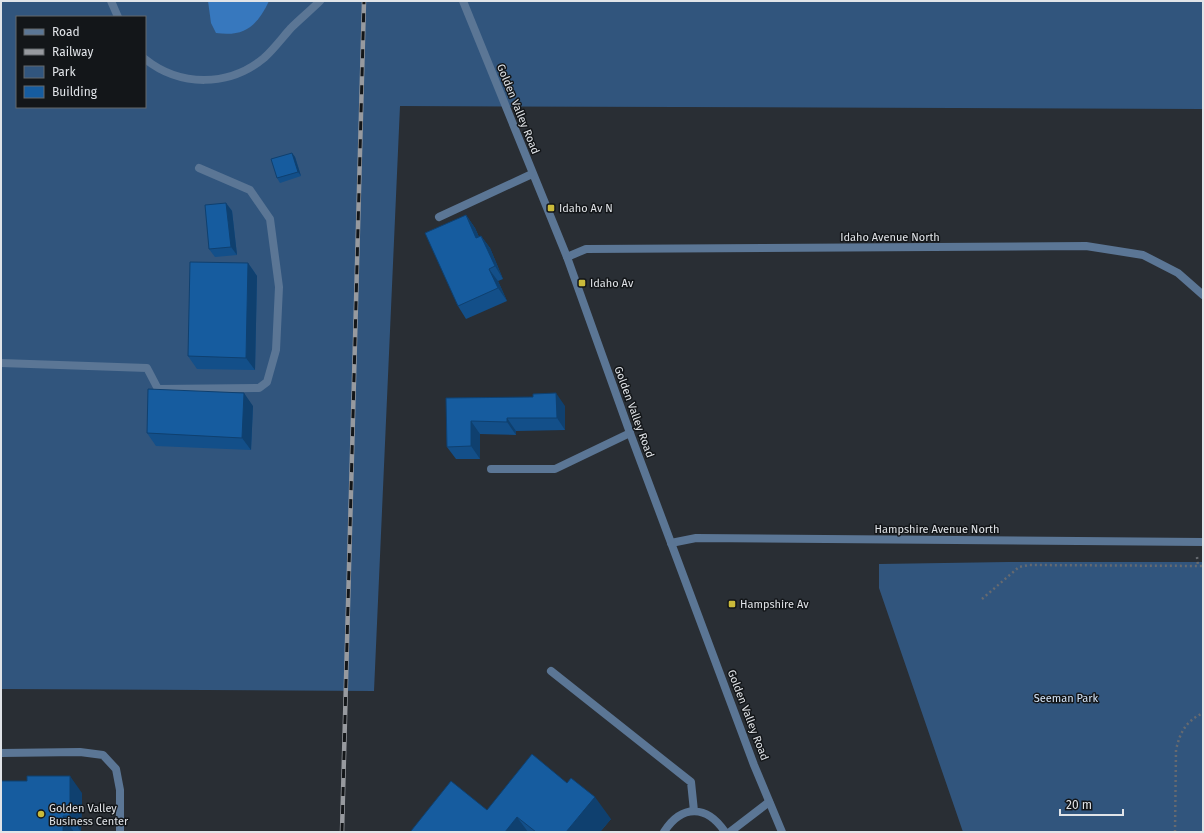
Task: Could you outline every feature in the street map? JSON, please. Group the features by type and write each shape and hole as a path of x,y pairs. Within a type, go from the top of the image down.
{"street":[{"path":"111,1 118,16"},
{"path":"146,60 165,73 186,79 205,80 242,72 264,57 293,26 320,1"},
{"name":"Golden Valley Road","path":"463,1 566,257 671,543 769,802 782,832"},
{"path":"1,363 146,368 158,389 259,388 267,382 276,350 279,287 270,219 250,190 199,168"},
{"path":"439,217 532,174"},
{"name":"Idaho Avenue North","path":"566,257 586,249 1086,246 1143,255 1178,273 1203,295"},
{"path":"491,469 555,470 630,433"},
{"name":"Hampshire Avenue North","path":"671,543 696,538 1203,542"},
{"path":"551,671 690,782 694,811"},
{"path":"1,752 80,752 103,755 116,769 120,790 120,832"},
{"path":"730,832 769,802"},
{"path":"664,832 671,821 681,814 694,811 707,813 717,820 725,832"}],"path":[{"path":"982,599 1019,567 1024,566 1203,566"},
{"path":"1175,832 1176,750 1179,737 1187,723 1203,713"}],"green space":[{"path":"1,1 1203,1 1203,109 400,106 374,691 1,689"},
{"name":"Seeman Park","path":"1008,562 1203,562 1203,832 963,832 879,588 879,564"}],"shaded area":[{"path":"208,1 269,1 260,17 249,28 235,33 226,34 216,33 211,23"}],"building":[{"path":"292,153 298,172 277,178 271,159"},
{"path":"226,203 231,247 209,249 205,205"},
{"path":"466,215 476,238 481,236 495,266 489,269 498,288 458,306 425,233"},
{"path":"190,262 248,263 246,358 188,356"},
{"path":"148,389 244,393 242,438 147,433"},
{"path":"556,393 557,418 507,418 507,422 471,421 471,446 447,447 446,398 533,397 533,394"},
{"path":"532,754 567,783 571,778 595,797 566,832 536,832 517,817 505,832 411,831 451,781 487,810"},
{"name":"Golden Valley Business Center","path":"27,776 70,776 70,816 63,816 63,832 1,832 1,781 27,781"}],"railway":[{"path":"342,832 364,1"}],"place":[{"name":"Idaho Av N","path":"551,208"},
{"name":"Idaho Av","path":"582,283"},
{"name":"Hampshire Av","path":"732,604"},
{"name":"Golden Valley Business Center","path":"41,814"}]}
